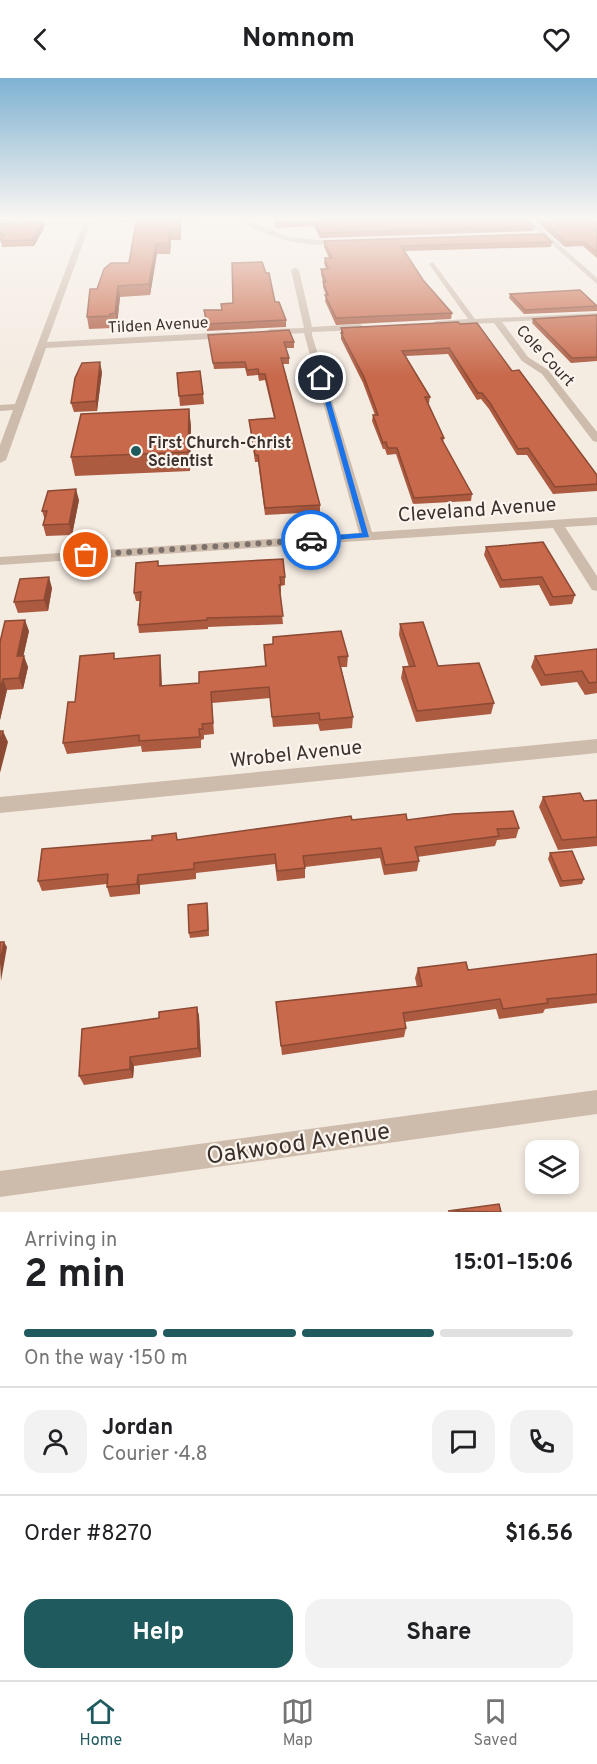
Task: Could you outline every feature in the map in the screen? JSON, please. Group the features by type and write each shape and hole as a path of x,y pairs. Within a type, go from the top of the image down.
{"street":[{"path":"0,460 70,270"},
{"path":"295,270 308,330 366,536"},
{"path":"437,270 473,321"},
{"path":"583,270 597,282"},
{"path":"426,324 597,315"},
{"name":"Cole Court","path":"496,320 525,359 545,372 597,439"},
{"path":"262,333 367,327"},
{"name":"Tilden Avenue","path":"44,345 239,334"},
{"path":"0,408 18,407"},
{"name":"Cleveland Avenue","path":"0,561 597,521"},
{"path":"556,523 597,587"},
{"name":"Wrobel Avenue","path":"0,805 597,746"},
{"name":"Oakwood Avenue","path":"0,1184 597,1102"}],"building":[{"path":"104,270 151,270 149,284 118,286 115,313 110,316 87,317 90,289 97,289"},
{"path":"232,270 265,270 269,273 275,302 279,302 286,320 207,324 204,310 222,310 221,304 233,303"},
{"path":"321,270 416,270 452,313 336,318 325,295 328,295 323,282 326,282"},
{"path":"580,290 597,306 525,310 510,294"},
{"path":"597,315 597,357 572,358 533,319"},
{"path":"458,322 460,324 477,323 512,371 519,370 597,475 597,484 555,487 528,448 518,449 490,403 482,393 478,393 449,348 402,351 430,397 425,397 444,438 441,438 472,494 414,498 397,448 388,448 386,442 383,443 373,415 378,415 364,377 341,333 343,333 341,328"},
{"path":"289,330 294,342 284,342 289,358 281,358 320,505 265,508 258,455 255,455 249,420 275,418 265,374 259,374 258,369 247,370 245,362 213,363 208,335"},
{"path":"100,362 96,401 71,403 75,378 82,363"},
{"path":"200,371 203,394 179,396 177,373"},
{"path":"189,409 188,452 71,457 81,414"},
{"path":"76,489 69,524 43,525 47,511 42,511 48,491"},
{"path":"543,542 575,595 553,597 542,577 502,580 486,547"},
{"path":"283,559 285,577 280,577 281,584 279,585 283,616 207,618 207,620 138,625 141,592 134,593 136,563 158,561 158,566"},
{"path":"49,577 44,600 14,602 20,579"},
{"path":"25,620 17,656 24,656 19,678 3,679 0,690 0,642 5,621"},
{"path":"423,622 438,666 479,663 494,703 417,711 403,667 415,666 400,624"},
{"path":"341,631 348,656 338,657 353,717 320,720 319,713 272,717 269,687 211,692 213,723 202,724 203,729 199,729 200,737 139,741 139,735 63,743 68,702 75,702 80,656 114,653 114,659 160,655 160,686 199,683 199,672 266,666 264,645 273,644 273,637"},
{"path":"597,649 597,682 589,683 582,671 545,675 535,656"},
{"path":"580,793 584,801 597,800 597,837 562,840 543,797"},
{"path":"513,811 519,828 497,829 499,836 415,847 419,861 385,865 381,848 303,856 305,868 277,871 275,854 194,863 194,869 138,875 137,884 107,887 108,874 38,881 42,849 152,840 152,836 176,833 177,840 351,816 352,820 406,814 407,820 453,814"},
{"path":"572,851 584,879 562,881 550,853"},
{"path":"207,903 208,930 189,933 188,905"},
{"path":"0,942 4,942 0,963"},
{"path":"597,954 597,994 547,999 548,1003 503,1009 500,999 403,1013 406,1028 281,1046 276,1002 422,986 418,968 466,962 468,970"},
{"path":"197,1007 198,1048 130,1057 130,1069 79,1076 82,1029 159,1018 159,1012"},
{"path":"499,1204 501,1212 448,1211"}],"way so far":[{"path":"86,555 311,540"}],"place":[{"name":"First Church-Christ Scientist","path":"136,451"}],"route":[{"path":"311,540 366,536 321,378"}]}
